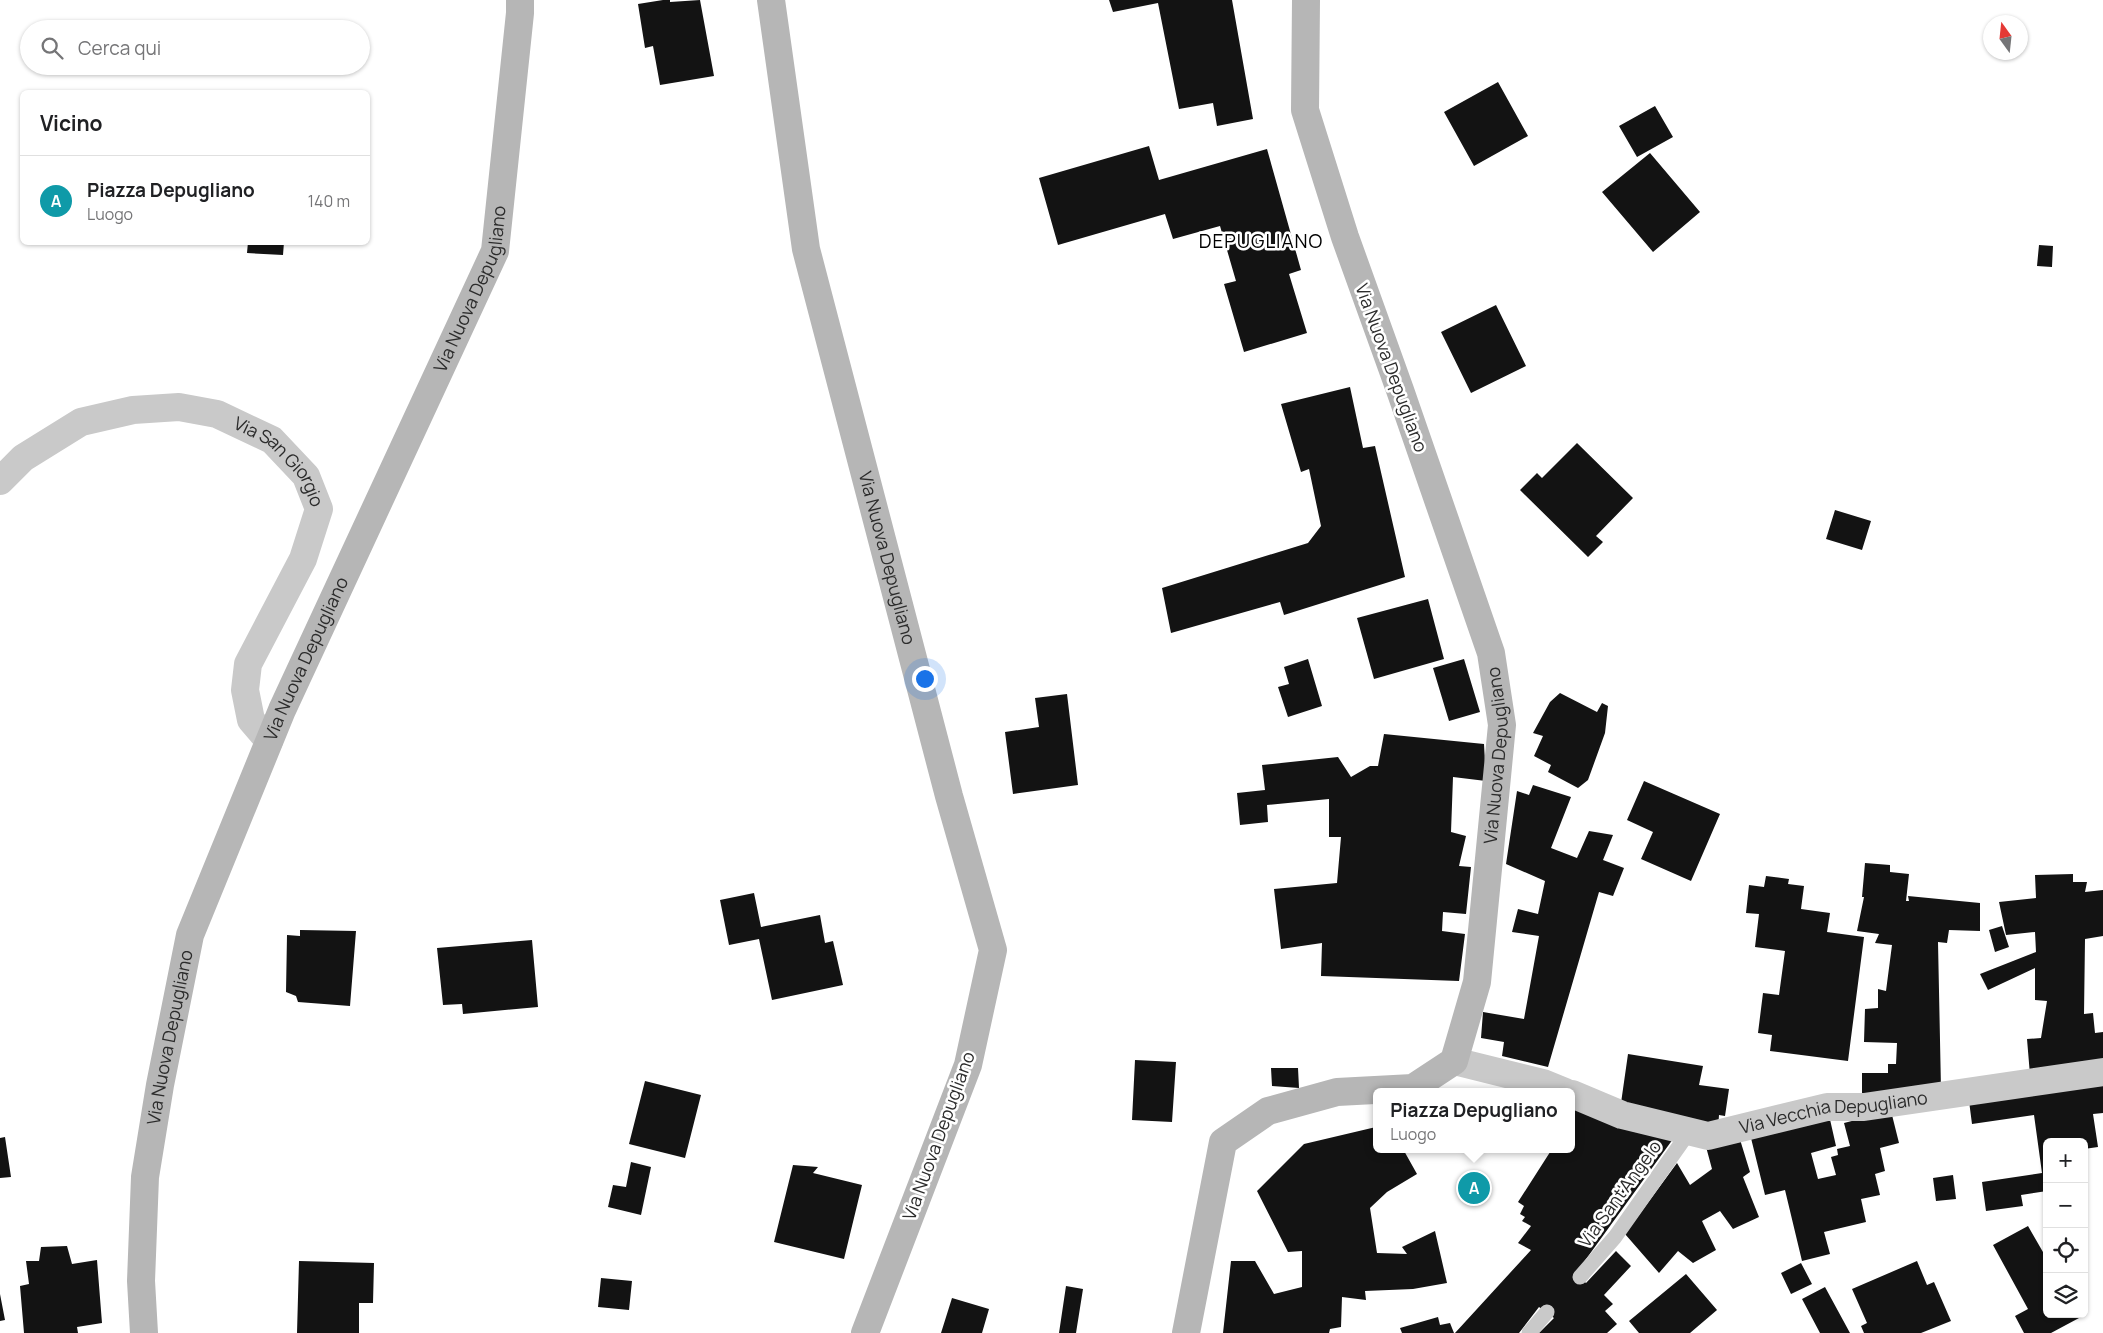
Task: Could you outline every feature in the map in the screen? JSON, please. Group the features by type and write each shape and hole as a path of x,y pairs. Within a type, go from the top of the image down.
{"street":[{"name":"Via Nuova Depugliano","path":"144,1333 142,1281 145,1177 160,1085 190,935 269,741 365,529 495,251 520,0"},
{"name":"Via Nuova Depugliano","path":"771,0 806,249 948,796 993,950 968,1065 865,1333"},
{"name":"Via Nuova Depugliano","path":"1306,0 1305,110 1344,238 1400,390 1491,653 1502,725 1477,982 1454,1061"},
{"name":"Via San Giorgio","path":"0,481 23,458 81,422 133,410 179,407 217,414 272,440 306,476 319,509 303,560 248,664 245,690 251,720 269,741"},
{"path":"1413,1088 1454,1061 1543,1082 1556,1088"},
{"name":"Via Vecchia Depugliano","path":"1575,1095 1622,1115 1708,1136 1826,1108 1864,1107 2103,1072"},
{"path":"1186,1333 1222,1142 1268,1111 1337,1092 1373,1090"}],"lane":[{"name":"Via Sant'Angelo","path":"1580,1277 1615,1237 1689,1132"},
{"path":"1529,1333 1547,1312"}],"building":[{"path":"670,0 670,2 700,0 714,76 660,85 653,46 645,48 638,4"},
{"path":"1109,0 1232,0 1253,119 1217,126 1213,103 1179,109 1158,3 1113,12"},
{"path":"1498,82 1528,136 1474,166 1444,112"},
{"path":"1655,106 1673,137 1637,157 1619,126"},
{"path":"1149,146 1159,180 1267,149 1301,270 1289,274 1307,333 1244,352 1224,284 1236,281 1220,226 1173,239 1165,214 1058,245 1039,178"},
{"path":"1650,153 1700,212 1653,252 1602,192"},
{"path":"248,245 284,245 283,255 247,253"},
{"path":"2039,245 2053,246 2052,267 2037,266"},
{"path":"1496,305 1526,366 1471,393 1441,332"},
{"path":"1350,387 1363,448 1375,446 1405,577 1284,615 1280,602 1171,633 1162,588 1308,543 1321,526 1309,469 1301,472 1281,404"},
{"path":"1577,443 1633,498 1596,536 1603,542 1588,557 1520,490 1537,473 1542,478"},
{"path":"1835,510 1871,521 1862,550 1826,539"},
{"path":"1428,599 1444,659 1374,679 1357,618"},
{"path":"1308,659 1322,706 1288,717 1278,687 1289,684 1284,667"},
{"path":"1464,659 1480,712 1449,721 1433,668"},
{"path":"1560,693 1597,712 1602,703 1608,706 1605,733 1588,780 1578,788 1548,772 1551,765 1534,756 1543,736 1533,733 1550,702"},
{"path":"1067,694 1078,785 1013,794 1005,732 1039,727 1035,698"},
{"path":"1384,734 1484,744 1486,781 1453,777 1451,832 1466,836 1459,866 1471,867 1466,914 1443,912 1442,931 1465,934 1459,981 1321,976 1322,943 1281,949 1274,889 1337,883 1341,837 1329,837 1329,799 1267,805 1268,822 1240,825 1237,793 1265,790 1262,765 1338,757 1351,777 1370,766 1378,766"},
{"path":"1644,781 1720,814 1691,881 1641,859 1653,832 1627,820"},
{"path":"1533,785 1571,797 1551,848 1577,858 1589,831 1613,835 1603,860 1624,868 1613,896 1599,892 1548,1067 1502,1056 1504,1042 1481,1038 1483,1012 1524,1019 1539,936 1512,932 1518,909 1538,914 1545,881 1506,864 1517,791 1529,795"},
{"path":"1865,863 1890,865 1890,872 1909,874 1906,901 1909,901 1908,896 1980,903 1980,931 1949,930 1947,943 1938,942 1941,1089 1862,1101 1862,1073 1888,1073 1888,1064 1896,1064 1897,1043 1864,1042 1865,1009 1878,1008 1878,989 1886,991 1892,945 1875,943 1879,934 1857,931 1864,897 1862,897"},
{"path":"2073,874 2073,882 2087,882 2085,892 2103,890 2103,936 2085,939 2084,1014 2093,1013 2095,1033 2103,1032 2103,1065 2030,1075 2027,1039 2041,1038 2047,1001 2035,1000 2035,968 1988,990 1980,974 2036,952 2035,932 2006,935 1999,902 2036,898 2035,875"},
{"path":"1766,876 1789,879 1788,884 1804,886 1801,909 1830,913 1827,932 1864,937 1848,1061 1770,1051 1772,1035 1758,1033 1763,993 1779,995 1785,951 1755,947 1759,914 1746,913 1749,885 1764,887"},
{"path":"754,893 761,927 820,915 825,943 833,941 843,985 772,1000 759,939 729,945 720,900"},
{"path":"2002,926 2009,947 1995,952 1989,930"},
{"path":"300,930 356,931 350,1006 298,1002 296,996 286,992 287,935 300,936"},
{"path":"532,940 538,1007 463,1014 462,1004 443,1005 437,948"},
{"path":"1628,1054 1703,1066 1699,1085 1729,1089 1725,1116 1719,1115 1718,1129 1620,1110"},
{"path":"1135,1060 1176,1062 1172,1122 1132,1120"},
{"path":"1271,1068 1298,1068 1299,1088 1272,1086"},
{"path":"645,1081 701,1095 685,1158 629,1144"},
{"path":"2103,1081 2103,1113 2093,1114 2098,1147 2088,1148 2088,1138 2043,1138 2043,1192 2021,1195 2023,1206 1986,1211 1982,1182 2042,1173 2034,1115 1972,1124 1969,1101"},
{"path":"1575,1099 1673,1139 1576,1273 1586,1283 1616,1251 1631,1266 1604,1295 1613,1304 1605,1311 1617,1324 1607,1333 1539,1333 1554,1318 1539,1307 1519,1333 1455,1333 1531,1250 1518,1243 1531,1226 1522,1221 1525,1217 1520,1214 1524,1206 1518,1202 1549,1153 1575,1153"},
{"path":"1891,1111 1899,1143 1880,1148 1885,1171 1875,1174 1880,1195 1861,1199 1866,1222 1824,1232 1830,1254 1802,1261 1785,1190 1765,1195 1750,1134 1829,1115 1836,1146 1811,1153 1818,1179 1836,1175 1831,1157 1838,1155 1837,1149 1850,1146 1844,1123"},
{"path":"1373,1128 1373,1153 1405,1153 1417,1174 1387,1192 1370,1208 1377,1253 1407,1254 1402,1247 1435,1231 1447,1283 1413,1289 1365,1291 1366,1300 1342,1297 1341,1327 1330,1329 1329,1333 1223,1333 1231,1261 1255,1261 1274,1294 1302,1287 1302,1251 1288,1252 1257,1191 1304,1144"},
{"path":"1738,1133 1750,1172 1743,1177 1759,1217 1733,1229 1720,1211 1702,1221 1716,1250 1693,1263 1678,1251 1659,1273 1625,1234 1677,1163 1690,1185 1712,1169 1705,1143"},
{"path":"5,1137 11,1177 0,1178 0,1138"},
{"path":"631,1162 651,1167 641,1215 608,1207 613,1185 626,1187"},
{"path":"793,1165 818,1167 813,1173 862,1185 844,1259 774,1242"},
{"path":"1953,1175 1956,1199 1936,1201 1933,1178"},
{"path":"2028,1226 2043,1252 2043,1318 2079,1318 2051,1333 2024,1333 2015,1316 2028,1309 1993,1245"},
{"path":"67,1246 72,1264 97,1260 102,1323 77,1327 78,1333 24,1333 20,1286 29,1284 26,1261 39,1261 41,1247"},
{"path":"299,1261 374,1263 373,1303 359,1303 359,1333 297,1333"},
{"path":"1917,1261 1927,1285 1934,1282 1951,1321 1921,1333 1864,1333 1861,1326 1867,1323 1852,1289"},
{"path":"1801,1263 1812,1284 1791,1294 1781,1273"},
{"path":"1686,1274 1717,1310 1690,1333 1639,1333 1629,1321"},
{"path":"601,1278 632,1281 629,1310 598,1307"},
{"path":"1066,1286 1083,1289 1076,1333 1059,1333"},
{"path":"1825,1287 1850,1333 1820,1333 1802,1299"},
{"path":"0,1294 5,1320 0,1321"},
{"path":"952,1298 989,1309 982,1333 941,1333"},
{"path":"1438,1317 1440,1325 1450,1323 1454,1333 1402,1333 1400,1328"}],"place":[{"name":"Piazza Depugliano","path":"1474,1188"}],"district":[{"name":"DEPUGLIANO","path":"1261,241"}]}
